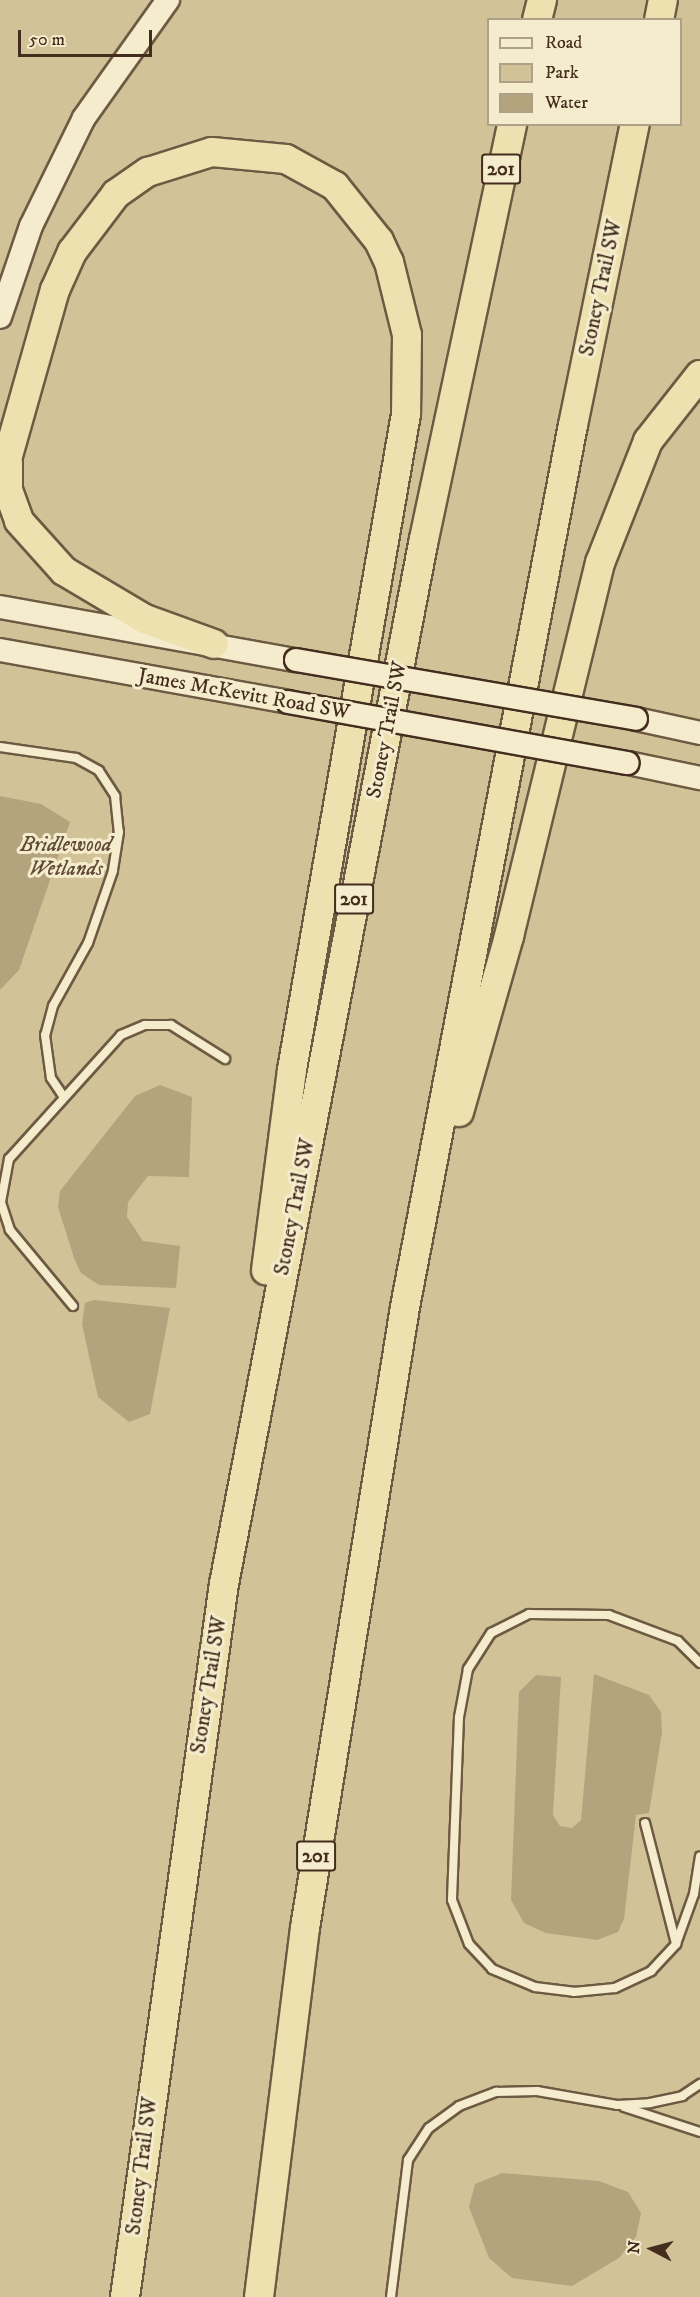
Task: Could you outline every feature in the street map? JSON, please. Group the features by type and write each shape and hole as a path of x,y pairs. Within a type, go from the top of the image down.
{"highway":[{"path":"526,18 530,0"},
{"path":"538,18 542,0"},
{"path":"658,18 663,0"},
{"path":"490,214 507,126"},
{"name":"Stoney Trail SW","path":"125,2297 225,1584 490,214 512,126"},
{"name":"Stoney Trail SW","path":"259,2297 307,1916 405,1307 570,436 636,126"},
{"path":"0,484 55,290 72,252 116,195 148,172 212,152 286,159 334,186 379,241 389,262 407,335 406,414 292,1070 225,1584"},
{"path":"405,1307 509,936 600,563 648,441 700,375"},
{"path":"8,456 8,490 19,521 64,571 138,616 214,644"}],"main road":[{"path":"0,300 84,118 168,0"},
{"path":"0,317 12,278"},
{"name":"James McKevitt Road SW","path":"0,607 636,719 700,733"},
{"name":"James McKevitt Road SW","path":"0,650 628,763 700,778"}],"lane":[{"path":"0,747 76,758 99,771 115,796 119,832 114,871 88,943 53,1006 45,1035 51,1078 63,1096"},
{"path":"72,1306 10,1230 1,1202 9,1159 63,1096 121,1035 145,1025 171,1025 225,1059"},
{"path":"700,1663 678,1641 644,1624 572,1612 529,1614 491,1633 468,1669 459,1717 452,1900 470,1944 492,1969 535,1987 574,1992 615,1988 651,1971 676,1944 694,1894 700,1856"},
{"path":"645,1823 676,1944"},
{"path":"617,2105 682,2096 700,2084"},
{"path":"391,2297 408,2160 429,2128 459,2106 496,2092 537,2091 617,2105 700,2132"}],"green space":[{"name":"Bridlewood Wetlands","path":"0,0 700,0 700,2297 0,2297"}],"water":[{"path":"0,796 41,804 70,822 19,970 0,990"},
{"path":"160,1085 192,1097 189,1177 148,1176 128,1202 127,1217 143,1241 180,1246 176,1288 99,1285 81,1273 74,1258 58,1207 60,1191 135,1096"},
{"path":"94,1300 170,1308 150,1414 129,1422 98,1397 82,1324 85,1303"},
{"path":"594,1674 649,1695 661,1712 662,1732 649,1813 636,1815 624,1919 618,1932 597,1940 546,1933 524,1923 511,1900 519,1692 536,1675 561,1677 553,1815 560,1826 572,1828 581,1820"},
{"path":"502,2173 599,2181 628,2192 641,2213 636,2237 619,2258 572,2286 512,2278 489,2258 469,2207 475,2184"}]}
